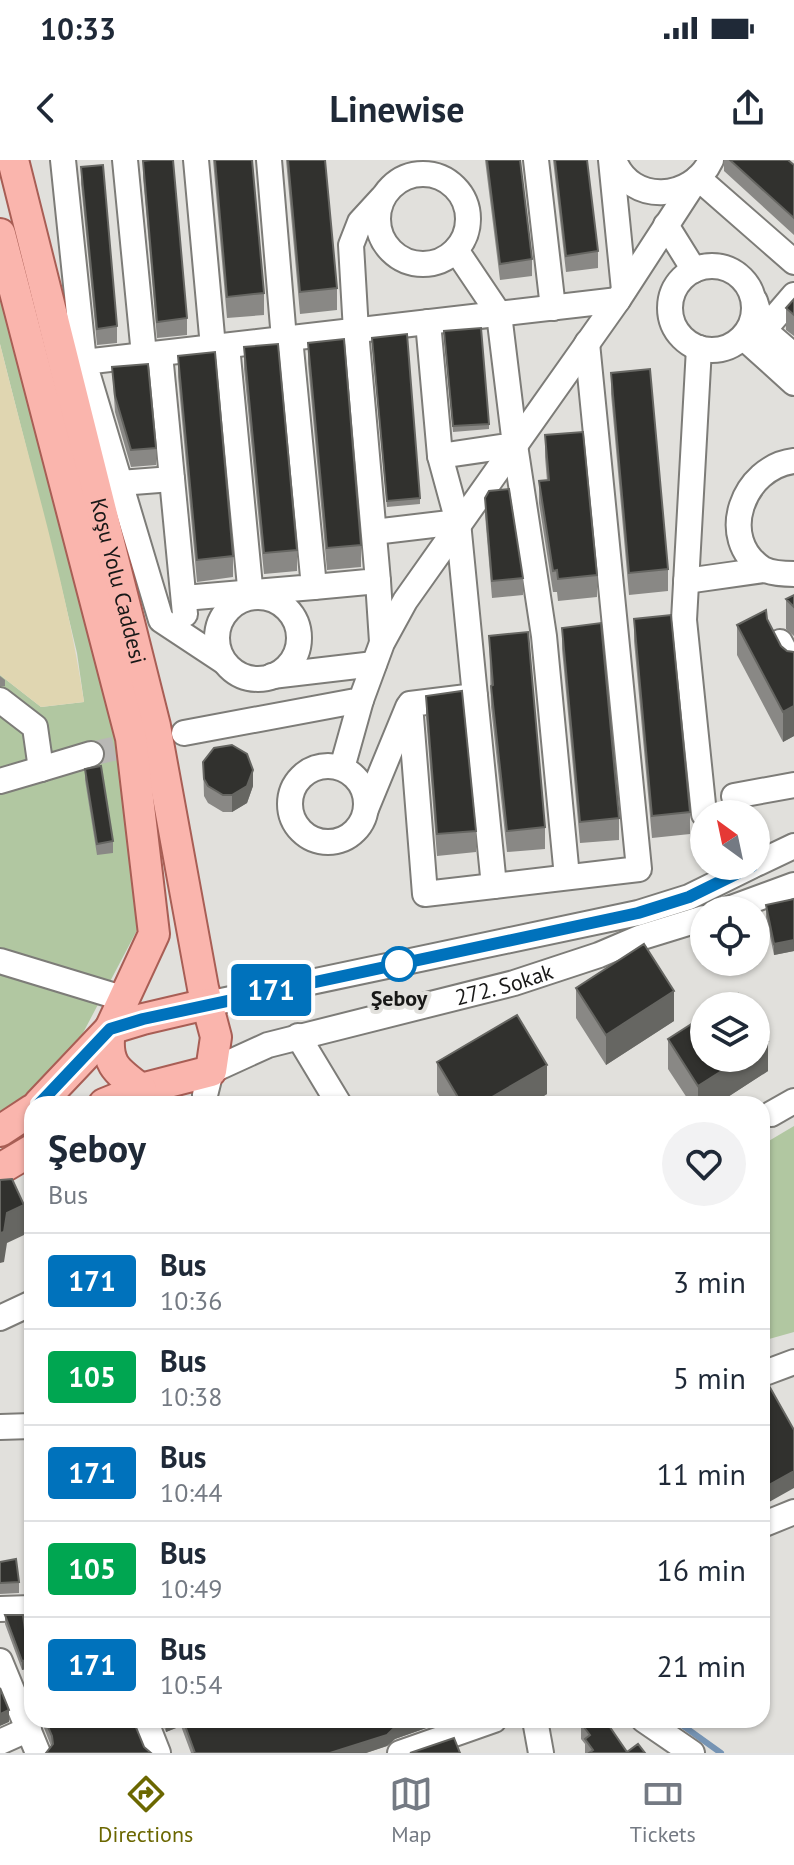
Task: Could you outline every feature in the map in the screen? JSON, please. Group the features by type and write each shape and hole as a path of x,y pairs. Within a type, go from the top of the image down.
{"main road":[{"name":"Koşu Yolu Caddesi","path":"13,160 155,726 207,1004"},
{"name":"Koşu Yolu Caddesi","path":"0,234 131,738 154,934 110,1029"},
{"name":"272. Sokak","path":"110,1029 207,1004"},
{"path":"207,1004 216,1037 211,1071"},
{"path":"110,1029 109,1056 119,1074 150,1096"},
{"path":"47,1096 110,1029"},
{"name":"272. Sokak","path":"150,1096 211,1071"},
{"path":"0,1131 24,1115"},
{"path":"0,1169 24,1155"}],"street":[{"path":"63,160 84,362 161,620 245,677 259,679 378,654"},
{"path":"125,160 172,479 188,637"},
{"path":"196,160 251,595"},
{"path":"269,160 314,587"},
{"path":"378,654 378,581 351,245 360,222 387,192 405,177 420,173 436,175 450,182 461,194 467,208 468,224 456,250 432,264 403,260 391,252 383,241 377,213 387,192 400,160"},
{"path":"536,160 553,308"},
{"path":"612,160 621,295"},
{"path":"612,160 628,181 643,190 669,192 701,174"},
{"path":"342,768 378,654 405,601 621,295 701,174"},
{"path":"701,174 794,262"},
{"path":"666,225 694,270"},
{"path":"456,250 499,314 544,636 567,877"},
{"path":"794,295 754,334 720,350 699,348 682,339 670,315 674,289 694,270 708,266 723,267 736,273 747,284 753,297 754,334 794,383"},
{"path":"84,362 553,308 621,295"},
{"path":"428,322 440,456 458,522 494,886"},
{"path":"754,334 794,356"},
{"path":"410,704 425,894 639,869 587,343"},
{"path":"699,348 684,620 703,800"},
{"path":"440,456 515,445"},
{"path":"764,570 750,555 741,536 739,516 742,505 757,478 772,467 794,461"},
{"path":"120,483 172,479"},
{"path":"374,532 458,522"},
{"path":"686,581 764,570 794,574"},
{"path":"184,598 251,595 378,581"},
{"path":"223,661 218,648 220,621 239,601 251,595 264,597 288,609 299,634 293,659 272,676"},
{"path":"470,645 684,620"},
{"path":"780,642 794,668"},
{"path":"410,704 475,696"},
{"path":"0,700 35,727 41,769"},
{"path":"184,733 361,700"},
{"path":"366,809 366,796 353,775 342,768 318,767 306,772 291,793 289,806 298,830 321,843 346,839 356,831 363,821 410,704"},
{"path":"0,781 91,754"},
{"path":"734,796 794,785"},
{"name":"272. Sokak","path":"770,857 794,846"},
{"name":"272. Sokak","path":"207,1004 638,913 689,897 724,880"},
{"path":"764,896 794,885"},
{"path":"638,913 639,938"},
{"name":"272. Sokak","path":"211,1071 268,1045 514,983 690,922"},
{"path":"0,961 125,999"},
{"path":"298,1036 334,1096"},
{"path":"205,1096 211,1071"},
{"path":"771,1114 794,1101"},
{"path":"0,1318 24,1307"},
{"path":"770,1371 794,1362"},
{"path":"0,1427 24,1426"},
{"path":"770,1522 794,1512"},
{"path":"0,1609 24,1608"},
{"path":"0,1661 21,1691"},
{"path":"148,1728 158,1753"},
{"path":"400,1753 466,1742 484,1728"},
{"path":"536,1728 541,1753"},
{"path":"656,1728 692,1753"},
{"path":"0,1742 29,1729 38,1753"}],"green space":[{"path":"0,251 120,741 145,915 83,1033 36,1094 24,1096 24,1102 0,1119 0,675 41,707 84,702 77,653 0,344"},
{"path":"794,1126 794,1332 770,1339 770,1140"}],"sand":[{"path":"0,344 57,567 84,702 41,707 0,675"}],"building":[{"path":"173,160 187,318 157,322 143,161"},
{"path":"215,160 252,160 264,293 227,297"},
{"path":"288,160 325,160 337,288 300,292"},
{"path":"487,160 520,160 532,259 500,264"},
{"path":"555,160 587,160 598,251 566,256"},
{"path":"730,160 788,160 794,165 794,218"},
{"path":"103,165 117,326 97,329 81,167"},
{"path":"794,299 794,315 786,308"},
{"path":"481,328 489,424 453,426 444,331"},
{"path":"407,334 420,498 387,501 372,338"},
{"path":"344,339 361,545 327,548 308,343"},
{"path":"278,344 297,550 264,553 244,347"},
{"path":"215,352 233,556 197,560 178,356"},
{"path":"148,364 156,448 131,450 115,396 112,367"},
{"path":"650,369 668,569 629,573 611,373"},
{"path":"583,432 597,575 558,579 557,570 553,571 539,481 549,480 545,435"},
{"path":"509,489 523,578 492,581 485,498 489,491"},
{"path":"794,595 794,607 786,599"},
{"path":"766,610 767,619 781,646 794,652 794,706 783,712 737,625"},
{"path":"671,615 690,812 652,816 634,619"},
{"path":"601,623 619,818 580,822 562,628"},
{"path":"528,632 545,827 507,831 491,686 489,636"},
{"path":"462,691 476,831 437,834 426,696"},
{"path":"232,745 247,754 253,770 247,786 232,795 223,795 208,786 204,779 203,762 214,748"},
{"path":"101,766 113,841 97,844 85,769"},
{"path":"794,899 794,940 774,944 770,904"},
{"path":"644,944 674,991 606,1035 576,988"},
{"path":"517,1015 547,1065 494,1096 457,1096 437,1062"},
{"path":"690,1025 690,1072 720,1072 698,1086 668,1039"},
{"path":"12,1179 24,1205 7,1213 4,1232 0,1233 0,1180"},
{"path":"770,1388 794,1430 794,1471 770,1484"},
{"path":"16,1559 19,1582 0,1583 0,1562"},
{"path":"5,1615 23,1615 22,1661"},
{"path":"0,1688 9,1710 0,1714"},
{"path":"48,1728 136,1728 144,1747 151,1753 46,1753 53,1744"},
{"path":"186,1728 394,1728 387,1735 330,1753 195,1753"},
{"path":"585,1728 610,1728 627,1752 638,1744 645,1753 589,1753 593,1750 585,1739 590,1735"},
{"path":"454,1738 460,1753 410,1753"}],"waterway":[{"path":"686,1728 721,1753"}],"tunnel":[{"path":"91,754 147,741"}],"bus line":[{"name":"171","path":"47,1096 110,1029 230,999 638,913 689,897 724,880"}],"place":[{"name":"Şeboy","path":"399,964"}]}
